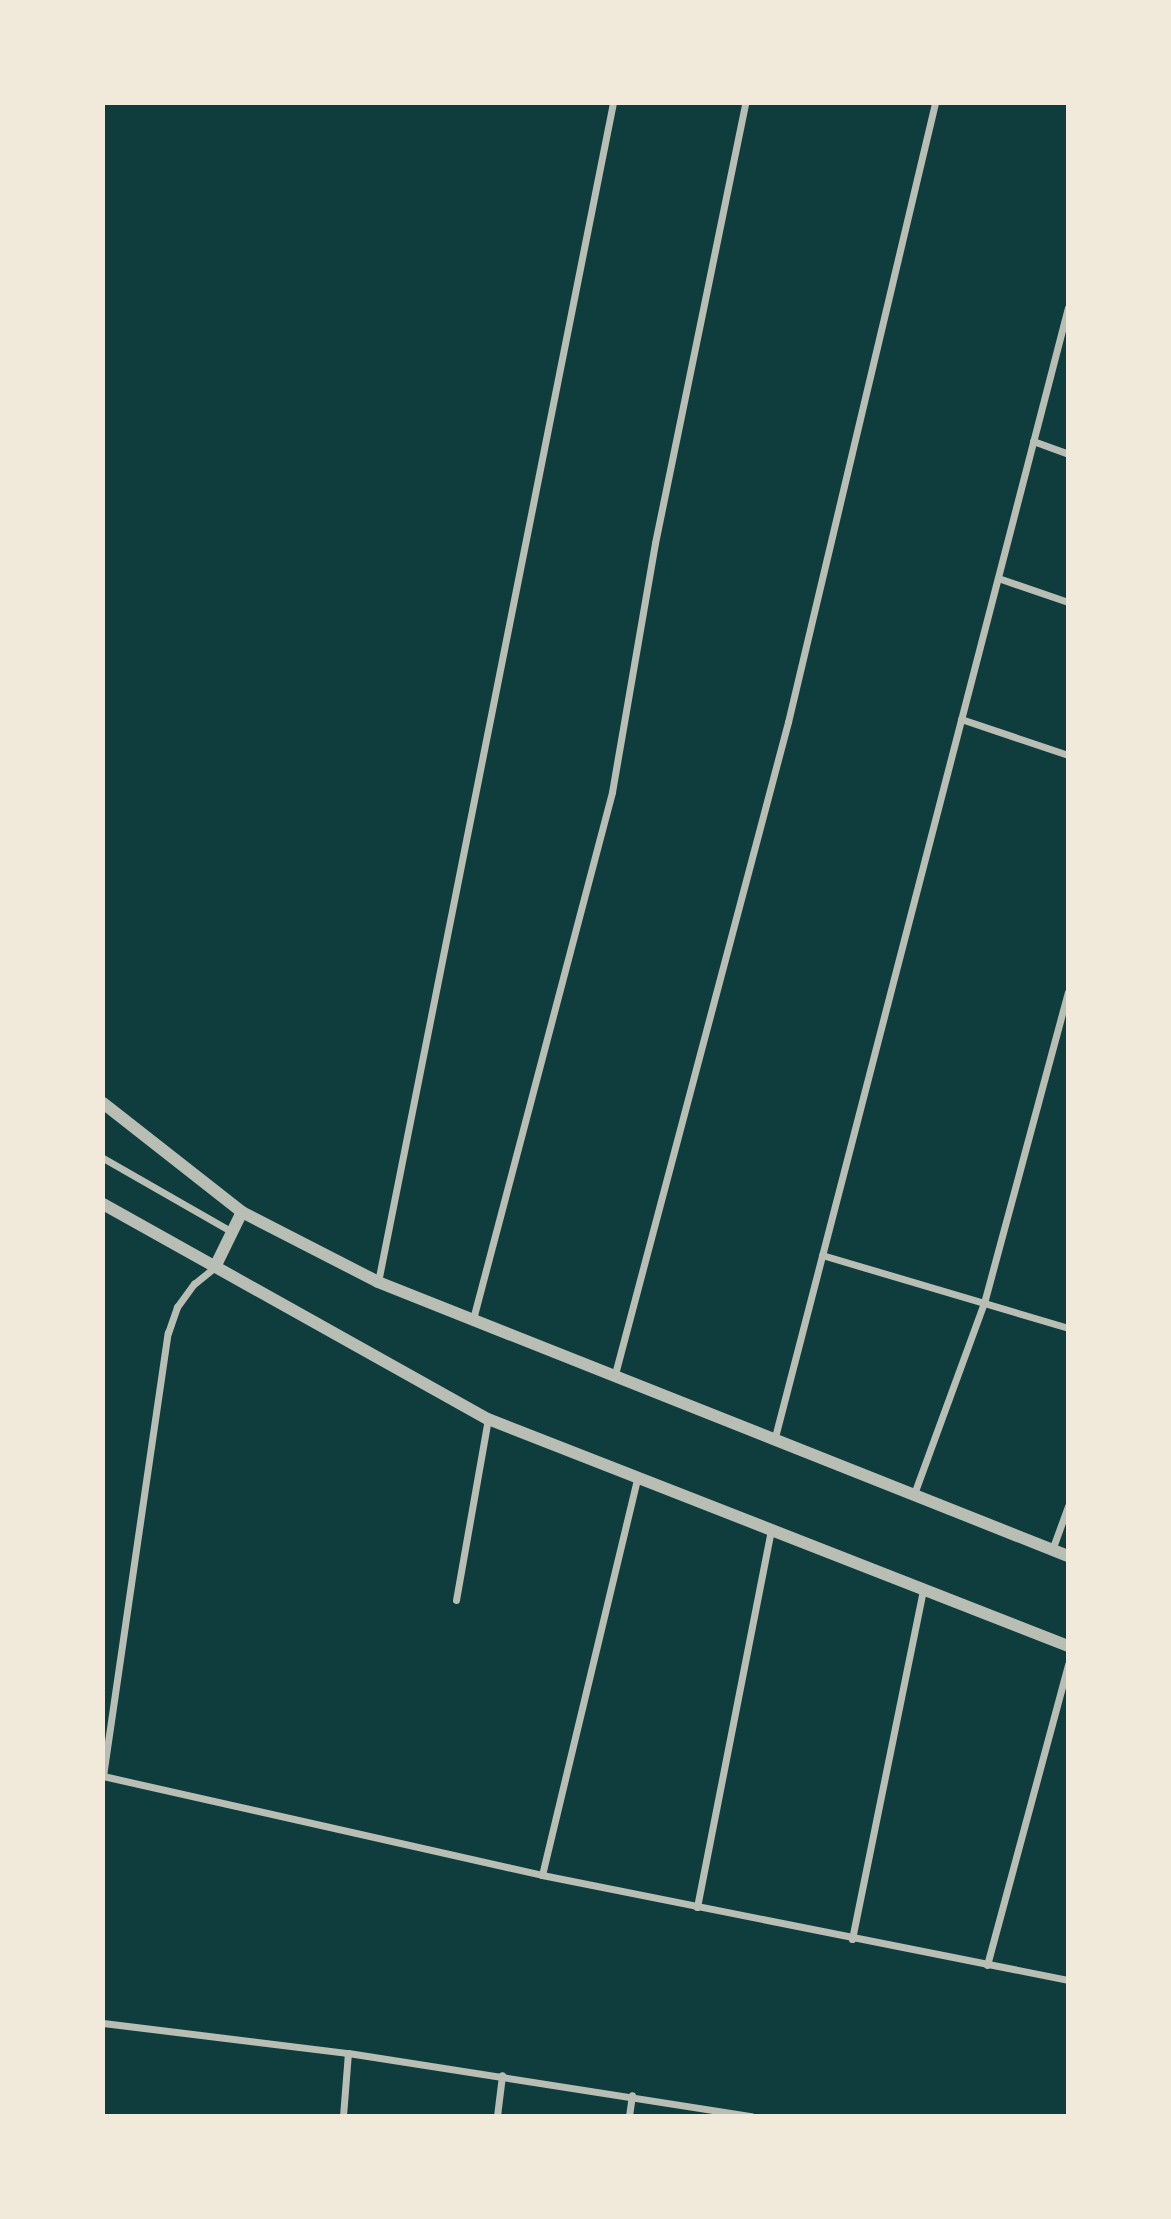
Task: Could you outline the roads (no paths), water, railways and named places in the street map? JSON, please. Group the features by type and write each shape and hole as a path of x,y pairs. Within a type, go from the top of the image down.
{"street":[{"path":"378,1282 613,103"},
{"path":"473,1319 612,792 655,543 745,103"},
{"path":"615,1374 788,722 935,103"},
{"path":"775,1437 1033,441 1064,336 1068,307"},
{"path":"1033,441 1068,454"},
{"path":"998,578 1068,602"},
{"path":"961,719 1068,755"},
{"path":"914,1494 984,1303 1068,992"},
{"path":"103,1103 242,1212 378,1282 775,1437 1068,1556"},
{"path":"103,1158 232,1232"},
{"path":"103,1204 488,1419 1068,1646"},
{"path":"242,1212 215,1267 194,1284 177,1307 168,1334 103,1776 542,1875 1068,1980"},
{"path":"822,1255 1068,1328"},
{"path":"456,1600 488,1419"},
{"path":"542,1875 637,1478"},
{"path":"1052,1550 1068,1506"},
{"path":"697,1907 771,1530"},
{"path":"852,1939 923,1590"},
{"path":"987,1965 1068,1664"},
{"path":"103,2023 502,2075 751,2116"},
{"path":"343,2116 348,2053"},
{"path":"497,2116 502,2075"},
{"path":"629,2116 632,2095"}]}
